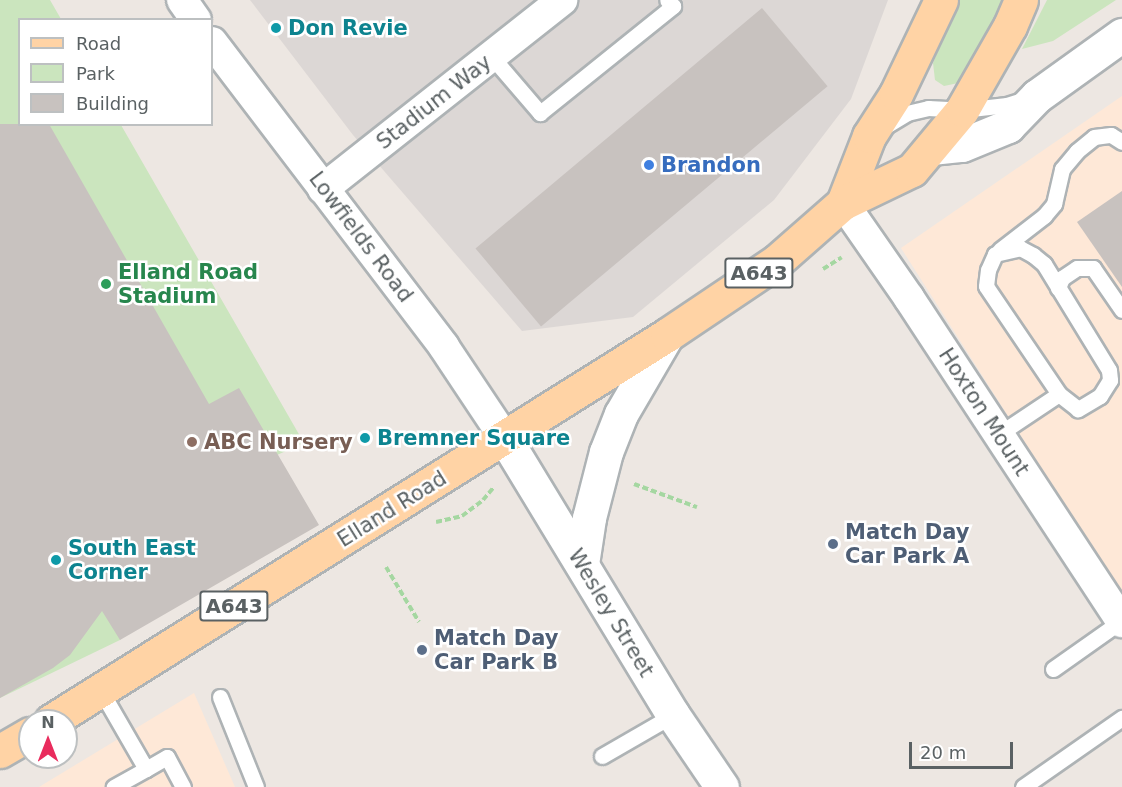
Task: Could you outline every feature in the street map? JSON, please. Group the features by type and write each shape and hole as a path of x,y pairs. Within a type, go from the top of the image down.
{"main road":[{"name":"Elland Road","path":"843,203 869,136 896,94 941,0"},
{"name":"Elland Road","path":"71,709 668,335 777,261 843,203 912,170 962,110 1010,26 1021,0"},
{"path":"0,751 18,741"}],"street":[{"path":"182,0 194,18"},
{"name":"Stadium Way","path":"323,189 492,57 546,5"},
{"path":"931,148 962,145 1008,126 1037,96 1122,36"},
{"name":"Lowfields Road","path":"213,43 444,346 504,437"},
{"name":"Hoxton Mount","path":"843,203 1122,622"},
{"path":"582,564 588,518 606,452 621,414 668,335"},
{"name":"Wesley Street","path":"504,437 673,716 722,787"}],"lane":[{"path":"492,57 540,113 673,6 667,0"},
{"path":"869,136 907,113 928,108 962,110 1007,105 1037,96"},
{"path":"995,254 1020,248 1044,264 1116,378 1100,396 1078,409 1067,404 986,286 988,270 995,254 1044,216 1054,204 1062,169 1077,151 1094,137 1111,135 1122,141"},
{"path":"1058,288 1062,278 1077,268 1093,268 1122,310"},
{"path":"999,435 1059,394"},
{"path":"1053,669 1122,622"},
{"path":"101,691 146,769"},
{"path":"220,697 256,787"},
{"path":"602,756 673,716"},
{"path":"1023,787 1122,718"},
{"path":"114,787 167,758 183,787"}],"path":[{"path":"628,482 697,507"},
{"path":"386,567 419,622"}],"shaded area":[{"path":"250,0 888,0 851,99 774,200 633,317 522,331 353,135"},
{"path":"1122,96 1122,595 901,248"},
{"path":"194,693 235,787 39,787 69,769 78,769 78,763"}],"green space":[{"name":"Elland Road Stadium","path":"0,0 50,0 60,18 18,18 18,126 122,126 304,443 277,455 120,640 0,698"},
{"path":"959,0 1005,0 963,82 944,86 935,80 933,63"},
{"path":"1047,0 1116,0 1053,41 1022,49"}],"building":[{"name":"Brandon","path":"762,8 828,86 541,327 475,248"},
{"name":"Elland Road Stadium","path":"0,124 18,124 18,126 50,126 209,404 239,388 319,525 120,640 102,611 70,655 53,668 0,698"},
{"path":"1122,191 1122,287 1077,222"}],"place":[{"name":"Don Revie","path":"276,28"},
{"name":"Brandon","path":"649,165"},
{"name":"Elland Road Stadium","path":"106,284"},
{"name":"Bremner Square","path":"365,438"},
{"name":"ABC Nursery","path":"192,442"},
{"name":"Match Day Car Park A","path":"833,544"},
{"name":"South East Corner","path":"56,560"},
{"name":"Match Day Car Park B","path":"422,650"}]}
